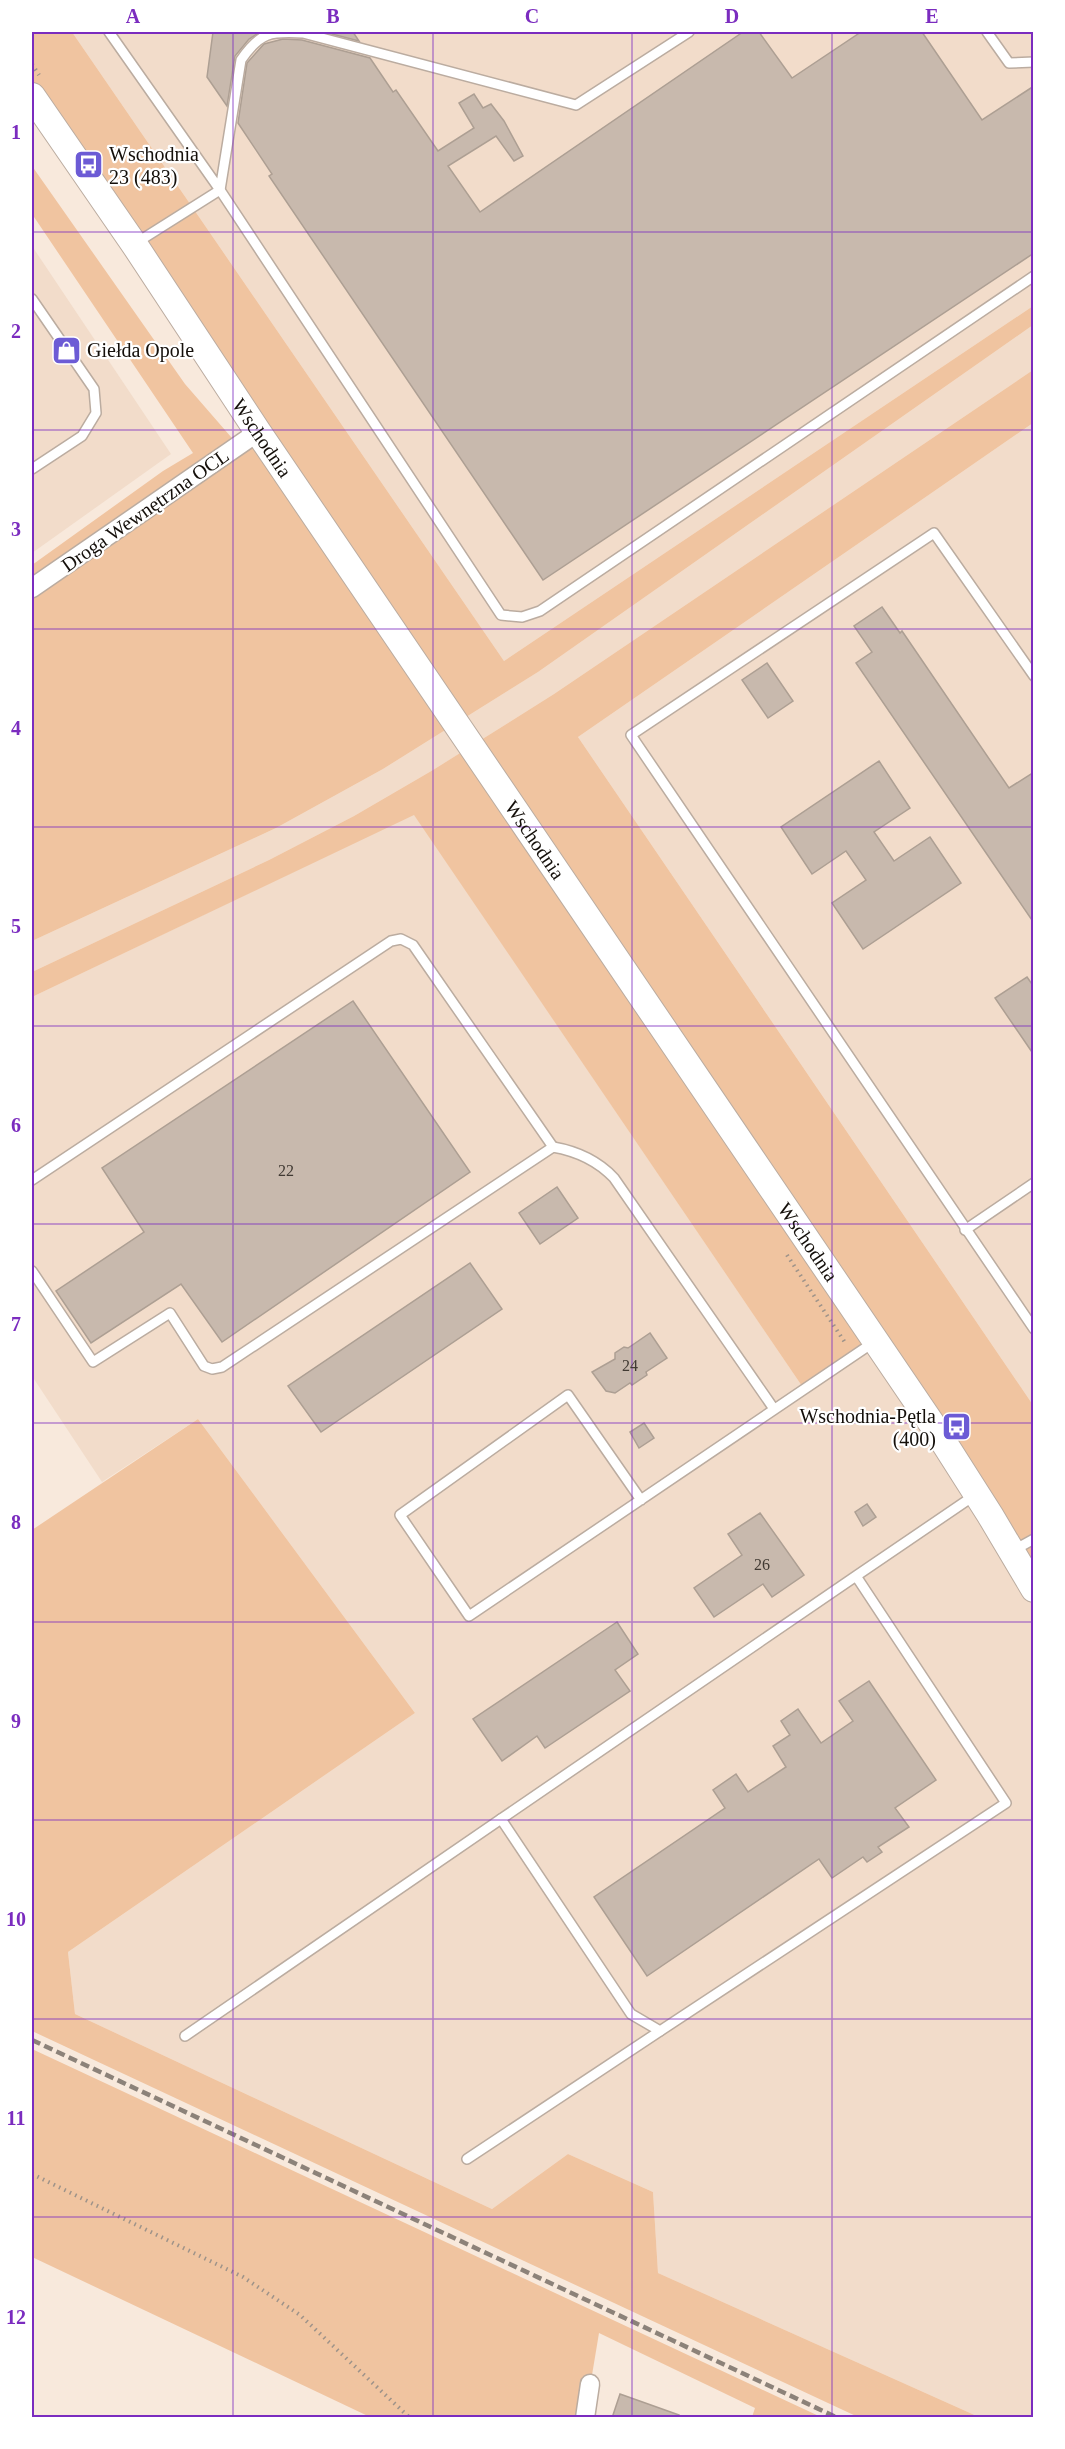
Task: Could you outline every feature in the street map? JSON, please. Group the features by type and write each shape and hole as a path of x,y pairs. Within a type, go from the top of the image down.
{"street":[{"name":"Wschodnia","path":"32,96 876,1340 977,1494 1023,1545 1034,1589"},
{"name":"Droga Wewnętrzna OCL","path":"32,588 258,432"},
{"path":"585,2418 590,2384"}],"lane":[{"path":"109,32 220,190 501,615 522,618 540,611 1034,276"},
{"path":"134,244 220,190 241,60 253,43 276,32 303,33 576,105 689,32"},
{"path":"987,32 1009,63 1034,62"},
{"path":"32,303 94,389 96,413 82,436 32,469"},
{"path":"1034,676 934,533 631,735 1034,1329"},
{"path":"32,1180 391,941 401,939 413,945 553,1147 590,1159 605,1168 615,1178 774,1409"},
{"path":"32,1271 93,1362 170,1313 204,1366 212,1369 222,1367 553,1147"},
{"path":"965,1230 1034,1183"},
{"path":"641,1500 568,1395 400,1515 470,1616 641,1500 774,1409 876,1340"},
{"path":"185,2036 977,1494"},
{"path":"467,2159 1006,1803 856,1576"},
{"path":"501,1819 631,2014 660,2031"}],"path":[{"path":"32,2174 243,2277 300,2315 410,2418"}],"shaded area":[{"path":"32,32 72,32 504,661 1033,306 1033,325 538,672 383,769 276,828 32,941 32,565 163,471 193,453 32,214 32,166 185,384 238,445 257,433 32,96"},
{"path":"72,32 1033,32 1033,306 504,661"},
{"name":"Giełda Opole","path":"32,246 171,454 32,553"},
{"path":"1033,325 1033,370 554,694 433,770 354,816 269,860 32,972 32,941 276,828 383,769 538,672"},
{"path":"1033,370 1033,423 578,737 1033,1405 1033,1589 876,1341 804,1389 414,815 32,997 32,972 269,860 354,816 433,770 554,694"},
{"path":"1033,423 1033,1405 578,737"},
{"path":"414,814 804,1389 876,1340 1033,1589 1033,2417 979,2417 658,2273 653,2192 568,2154 492,2209 75,2014 68,1952 415,1713 198,1419 102,1482 32,1376 32,997"},
{"path":"198,1419 415,1713 68,1952 75,2014 492,2209 568,2154 653,2192 658,2273 979,2417 858,2417 32,2031 32,1530"},
{"path":"32,2049 821,2417 752,2417 755,2408 599,2333 585,2417 370,2417 32,2257"}],"building":[{"path":"213,32 260,32 249,39 235,56 227,106 207,77"},
{"path":"324,32 353,32 359,41"},
{"path":"743,32 759,32 792,78 861,32 922,32 982,120 1034,86 1034,253 543,580 269,176 272,174 238,123 247,63 264,44 283,39 302,40 370,58 393,92 396,90 438,151 474,128 459,103 474,94 483,108 491,104 504,121 523,156 514,161 496,136 448,166 480,212"},
{"path":"882,607 900,633 902,631 1009,788 1034,772 1034,923 856,663 872,652 854,626"},
{"path":"767,663 793,701 768,718 742,680"},
{"path":"879,761 910,808 874,832 894,861 930,837 961,883 863,949 832,903 866,880 846,851 812,874 781,827"},
{"path":"1027,977 1034,987 1034,1055 995,998"},
{"path":"353,1001 470,1172 222,1342 181,1284 91,1343 56,1291 144,1232 102,1168"},
{"path":"557,1187 578,1218 540,1244 519,1213"},
{"path":"470,1263 502,1309 321,1432 288,1386"},
{"path":"650,1333 667,1358 632,1385 630,1383 615,1393 606,1391 592,1372 615,1359 615,1353 624,1347 628,1348"},
{"path":"644,1423 654,1438 639,1448 630,1432"},
{"path":"867,1504 876,1517 863,1526 855,1512"},
{"path":"760,1513 804,1575 772,1597 763,1584 714,1617 694,1588 742,1555 728,1534"},
{"path":"617,1622 638,1654 615,1670 630,1691 545,1748 537,1736 502,1761 473,1719"},
{"path":"869,1681 936,1780 895,1808 909,1827 878,1847 882,1852 867,1862 863,1857 832,1878 819,1859 647,1976 594,1897 725,1808 713,1790 736,1774 748,1792 786,1767 773,1746 790,1735 781,1721 798,1709 821,1743 853,1721 839,1701"},
{"path":"620,2394 679,2415 678,2418 612,2418"}],"railway":[{"path":"32,2040 838,2418"}],"place":[{"name":"Wschodnia 23 (483)","path":"88,165"},
{"name":"Giełda Opole","path":"66,350"},
{"name":"Wschodnia-Pętla (400)","path":"957,1427"}]}
